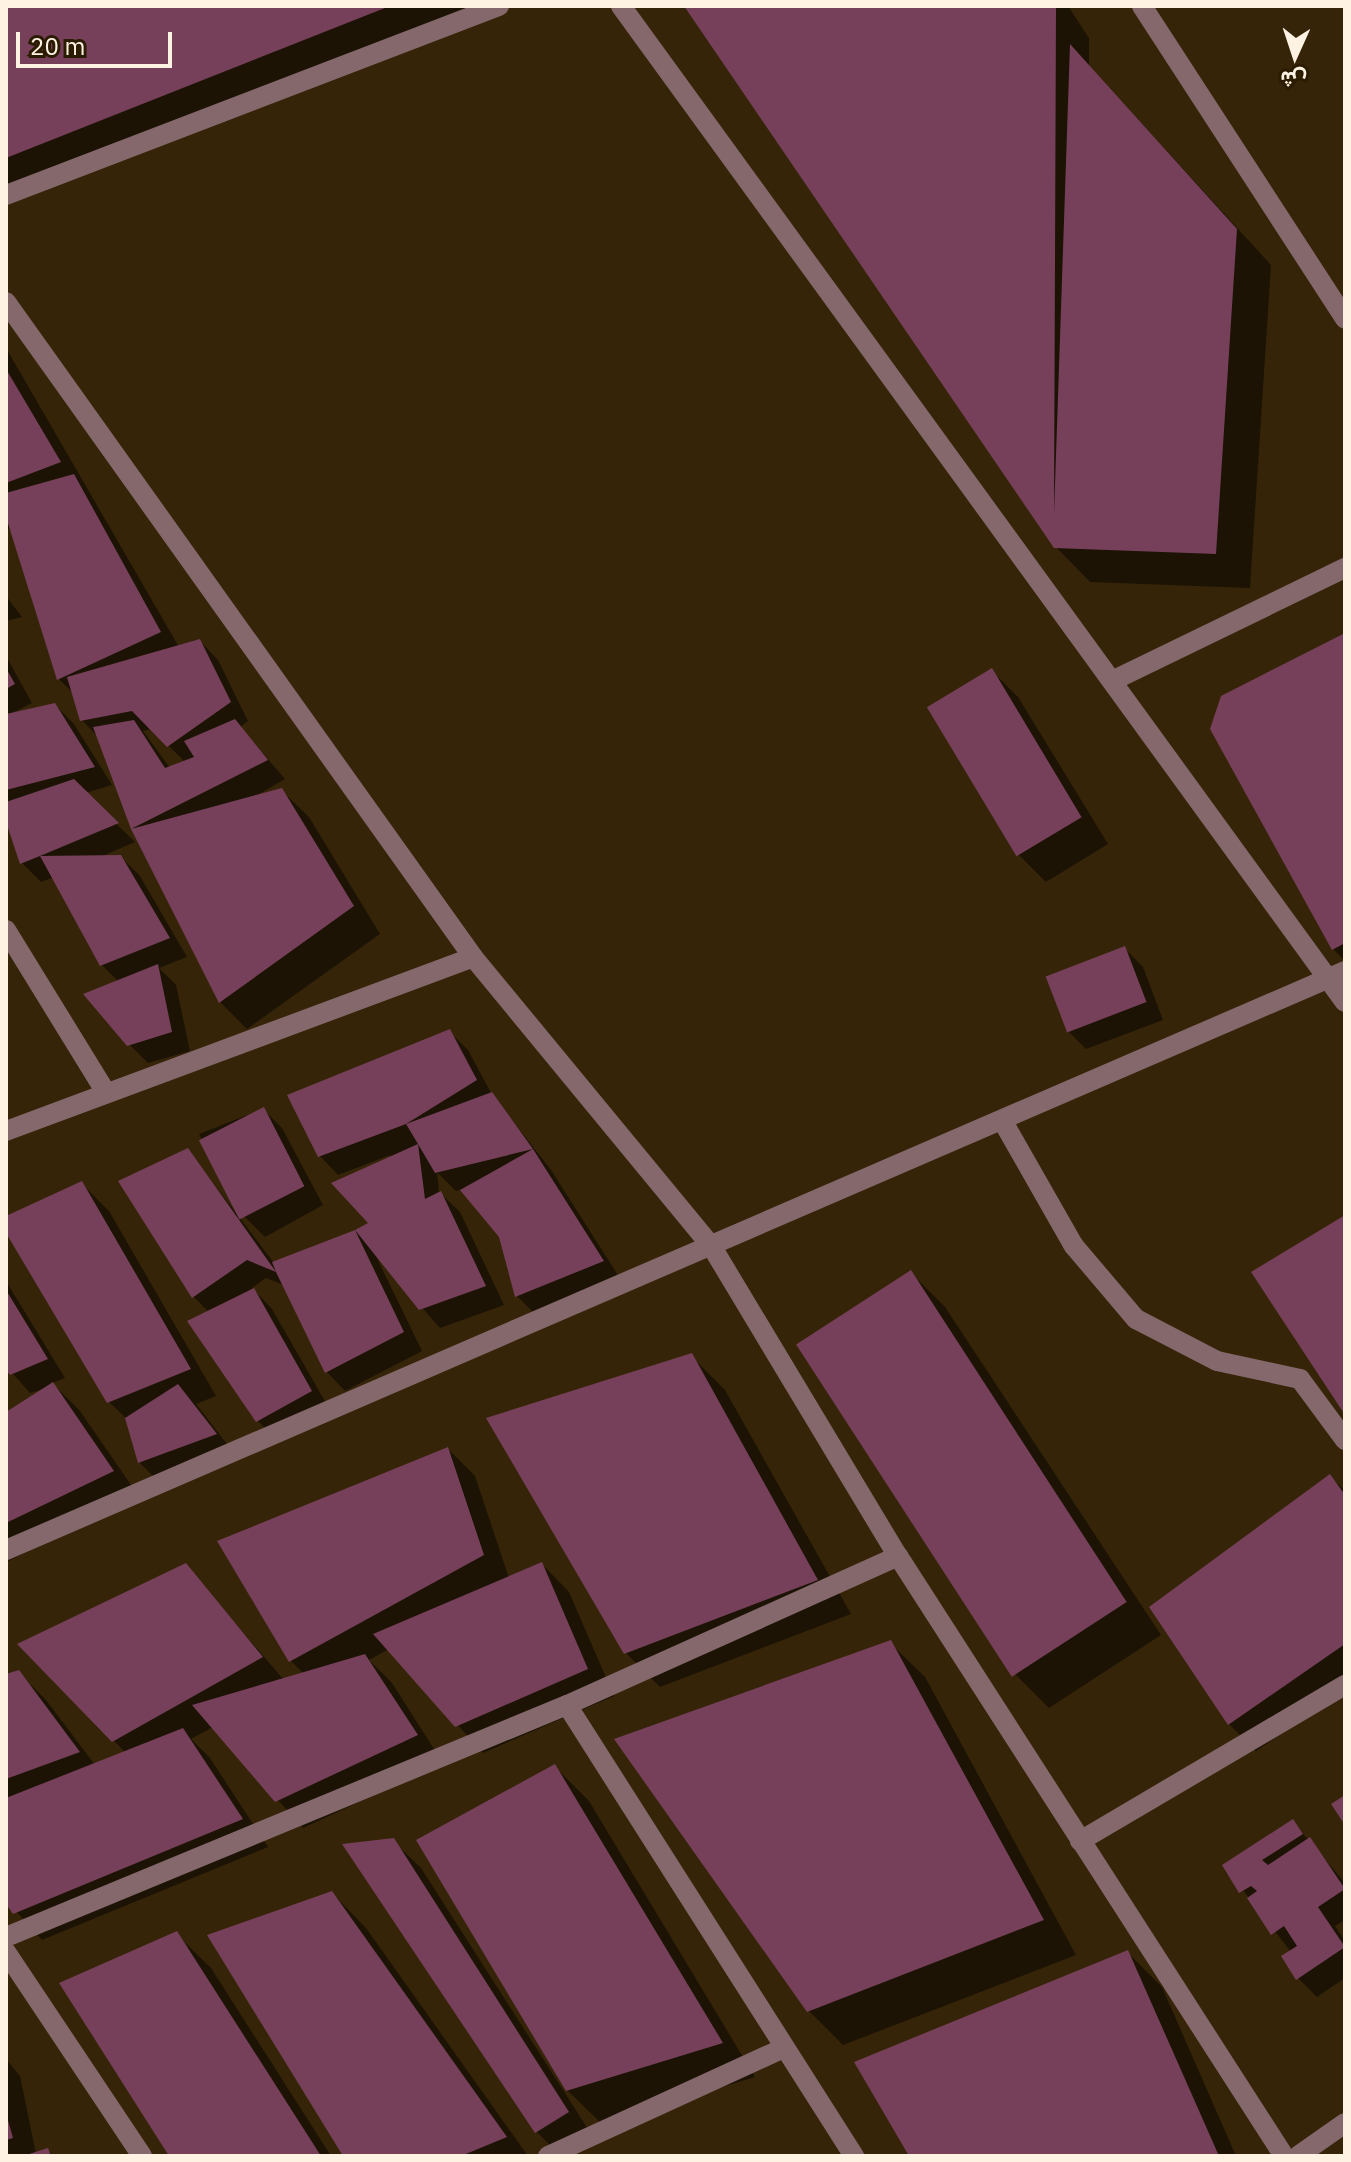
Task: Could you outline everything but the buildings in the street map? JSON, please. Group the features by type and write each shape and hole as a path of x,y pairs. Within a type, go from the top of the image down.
{"street":[{"path":"6,195 499,6"},
{"path":"621,6 1114,680 1337,974 1345,1002"},
{"path":"1142,6 1345,319"},
{"path":"6,302 473,957 712,1247 898,1556 1284,2156"},
{"path":"1114,680 1345,568"},
{"path":"6,930 105,1091"},
{"path":"6,1131 105,1091 473,957"},
{"path":"6,1550 1337,974"},
{"path":"1002,1120 1074,1246 1136,1319 1217,1361 1300,1379 1345,1440"},
{"path":"6,1937 567,1705 898,1556"},
{"path":"1080,1841 1345,1685"},
{"path":"567,1705 782,2049 854,2156"},
{"path":"6,1952 142,2156"},
{"path":"548,2156 782,2049"},
{"path":"1298,2156 1345,2123"}]}
